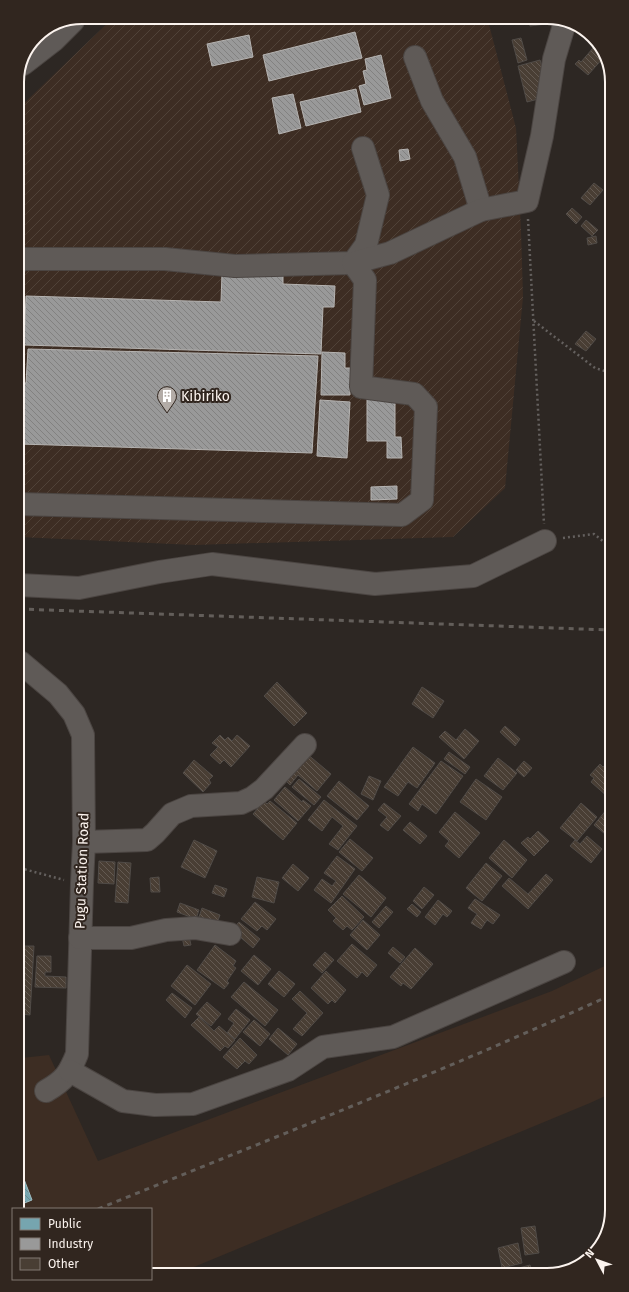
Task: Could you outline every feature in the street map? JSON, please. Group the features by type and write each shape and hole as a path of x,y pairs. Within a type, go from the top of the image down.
{"street":[{"path":"29,60 54,40 68,26"},
{"path":"24,259 165,259 235,266 353,263 390,254 481,210 527,201 542,136 554,59 564,27"},
{"path":"415,57 432,101 465,157 481,210"},
{"path":"353,263 366,245 378,195 363,148"},
{"path":"24,504 402,515 422,500 426,407 414,394 361,387 365,280 353,263"},
{"path":"24,585 79,588 159,572 212,564 375,584 473,576 545,541"},
{"name":"Pugu Station Road","path":"24,665 58,694 74,714 83,735 84,842 77,1054 70,1071 59,1084 46,1091"},
{"path":"84,842 147,840 172,814 191,806 241,803 252,798 264,789 305,745"},
{"path":"80,938 130,938 166,930 195,928 230,934"},
{"path":"70,1071 123,1100 155,1105 193,1104 288,1070 323,1047 393,1038 564,962"}],"path":[{"path":"527,201 545,541 594,534 605,543"},
{"path":"533,320 595,368 605,371"},
{"path":"24,869 55,878 82,883"}],"shaded area":[{"path":"107,24 489,24 516,128 521,231 523,297 505,488 453,537 194,545 24,537 24,103"},
{"path":"605,966 605,1096 191,1268 152,1268 152,1208 24,1208 24,1058 49,1055 98,1161 552,991"}],"building: Public":[{"path":"24,1179 32,1200 24,1203"}],"building: Industry":[{"path":"355,32 362,58 269,81 263,55"},
{"path":"249,35 253,57 212,66 207,44"},
{"path":"381,55 391,98 364,105 359,86 366,84 363,71 367,70 365,59"},
{"path":"356,89 361,112 306,126 300,102"},
{"path":"293,94 301,128 279,134 272,98"},
{"path":"408,149 410,159 400,161 399,150"},
{"name":"Kibiriko","path":"222,273 283,275 283,284 335,286 334,307 323,307 321,354 24,345 26,296 221,302"},
{"name":"Kibiriko","path":"28,349 318,356 312,453 24,444 24,383 26,383"},
{"path":"322,352 345,353 345,368 350,368 350,395 321,395"},
{"path":"367,394 395,394 395,437 401,437 402,458 387,458 387,441 367,441"},
{"path":"320,400 350,402 347,458 317,456"},
{"path":"397,486 397,499 371,500 371,487"}],"building: Other":[{"path":"530,24 546,24 530,26"},
{"path":"521,38 527,60 518,63 512,40"},
{"path":"593,48 601,60 588,75 575,64 579,60 581,62"},
{"path":"540,60 544,74 542,98 527,102 518,66"},
{"path":"594,183 603,190 590,205 581,198"},
{"path":"572,208 582,217 576,224 566,214"},
{"path":"586,220 598,230 592,236 581,226"},
{"path":"596,236 597,243 588,245 587,238"},
{"path":"586,331 596,339 586,351 575,344"},
{"path":"277,682 307,713 294,726 264,696"},
{"path":"422,687 444,701 433,718 412,704"},
{"path":"505,726 520,739 515,746 500,732"},
{"path":"465,729 479,741 464,759 439,737 445,731 456,740"},
{"path":"220,735 225,740 228,737 232,741 237,735 250,746 231,767 224,760 220,764 210,755 218,747 212,743"},
{"path":"413,747 435,763 417,788 408,782 398,796 384,787"},
{"path":"449,752 470,767 465,774 444,759"},
{"path":"306,753 331,774 317,791 298,775 290,785 284,779"},
{"path":"498,758 517,773 503,790 484,776"},
{"path":"194,760 213,776 209,780 211,783 203,792 183,773"},
{"path":"441,761 463,776 436,814 422,804 418,811 409,804"},
{"path":"524,761 532,768 524,777 516,770"},
{"path":"600,764 603,767 605,765 605,794 591,782 594,778 590,775"},
{"path":"369,776 381,781 373,800 361,794"},
{"path":"299,779 321,797 314,805 292,787"},
{"path":"476,779 502,797 486,820 460,802"},
{"path":"339,781 369,806 357,820 327,796"},
{"path":"285,787 302,802 303,800 311,806 298,821 274,800"},
{"path":"324,800 357,826 338,850 329,844 343,826 332,817 322,831 308,820"},
{"path":"264,801 267,804 270,801 297,823 283,840 253,814"},
{"path":"384,803 401,816 388,831 380,825 387,817 378,810"},
{"path":"581,803 597,817 577,841 560,828"},
{"path":"605,811 605,834 594,825"},
{"path":"455,812 480,833 459,858 445,846 449,841 439,832"},
{"path":"410,822 427,836 420,844 403,830"},
{"path":"538,831 549,841 534,856 521,843 528,837 530,839"},
{"path":"587,836 602,849 591,863 570,846 575,840 580,844"},
{"path":"350,839 373,858 362,871 339,852"},
{"path":"194,840 217,851 205,878 181,867"},
{"path":"504,840 527,860 512,878 489,858"},
{"path":"337,856 355,869 331,903 314,890 322,879 332,886 336,881 324,873"},
{"path":"99,861 115,862 114,884 98,883"},
{"path":"118,862 131,863 128,903 115,902"},
{"path":"486,863 502,876 482,901 466,888"},
{"path":"293,864 309,878 298,891 282,878"},
{"path":"546,874 553,880 528,909 502,886 509,878 528,894"},
{"path":"359,875 386,898 371,917 343,894"},
{"path":"159,877 160,892 151,892 150,878"},
{"path":"257,877 279,882 274,903 252,897"},
{"path":"215,885 227,889 224,897 212,893"},
{"path":"424,887 434,895 422,909 413,901"},
{"path":"342,896 364,917 352,930 347,926 343,930 333,921 336,918 328,910"},
{"path":"475,899 500,915 493,924 487,920 481,929 471,923 477,914 468,908"},
{"path":"438,900 452,911 447,917 443,914 435,925 425,917"},
{"path":"255,902 276,919 267,930 262,926 257,931 241,919"},
{"path":"180,903 199,910 196,919 177,912"},
{"path":"412,904 421,912 417,917 407,909"},
{"path":"386,906 393,912 379,928 372,922"},
{"path":"202,908 220,915 217,923 199,917"},
{"path":"363,920 380,935 367,950 350,935"},
{"path":"239,922 260,939 253,948 232,930"},
{"path":"188,932 191,945 184,946 181,933"},
{"path":"352,944 377,965 367,977 362,972 357,978 337,961"},
{"path":"215,945 236,961 233,966 236,968 227,981 229,983 224,989 197,970"},
{"path":"24,946 34,946 30,1015 24,1014"},
{"path":"393,947 405,957 400,963 388,953"},
{"path":"415,948 433,964 411,989 403,983 401,986 390,977"},
{"path":"325,952 334,960 322,973 313,965"},
{"path":"254,955 271,969 258,985 241,971"},
{"path":"37,956 51,956 51,972 45,972 45,976 66,977 66,988 35,987"},
{"path":"187,965 211,984 195,1005 171,986"},
{"path":"279,971 295,984 284,997 268,984"},
{"path":"326,971 346,990 335,1003 332,1000 328,1004 311,988"},
{"path":"244,982 278,1010 265,1026 231,997"},
{"path":"300,991 323,1013 302,1036 293,1029 307,1013 292,999"},
{"path":"172,993 192,1008 185,1018 166,1000"},
{"path":"207,1002 221,1014 211,1026 196,1014"},
{"path":"236,1009 250,1020 235,1039 227,1033 234,1023 228,1019"},
{"path":"199,1017 214,1031 219,1026 235,1040 228,1048 225,1046 220,1051 191,1025"},
{"path":"254,1020 270,1034 260,1046 243,1032"},
{"path":"278,1028 297,1044 288,1055 269,1039"},
{"path":"240,1038 257,1055 249,1064 245,1061 237,1069 223,1057"},
{"path":"535,1226 539,1253 525,1255 521,1228"},
{"path":"518,1243 522,1263 502,1268 498,1248"},
{"path":"530,1265 531,1268 519,1268"}],"railway":[{"path":"24,609 605,630"},
{"path":"100,1208 420,1078 605,998"}],"place":[{"name":"Kibiriko","path":"167,413"}]}
